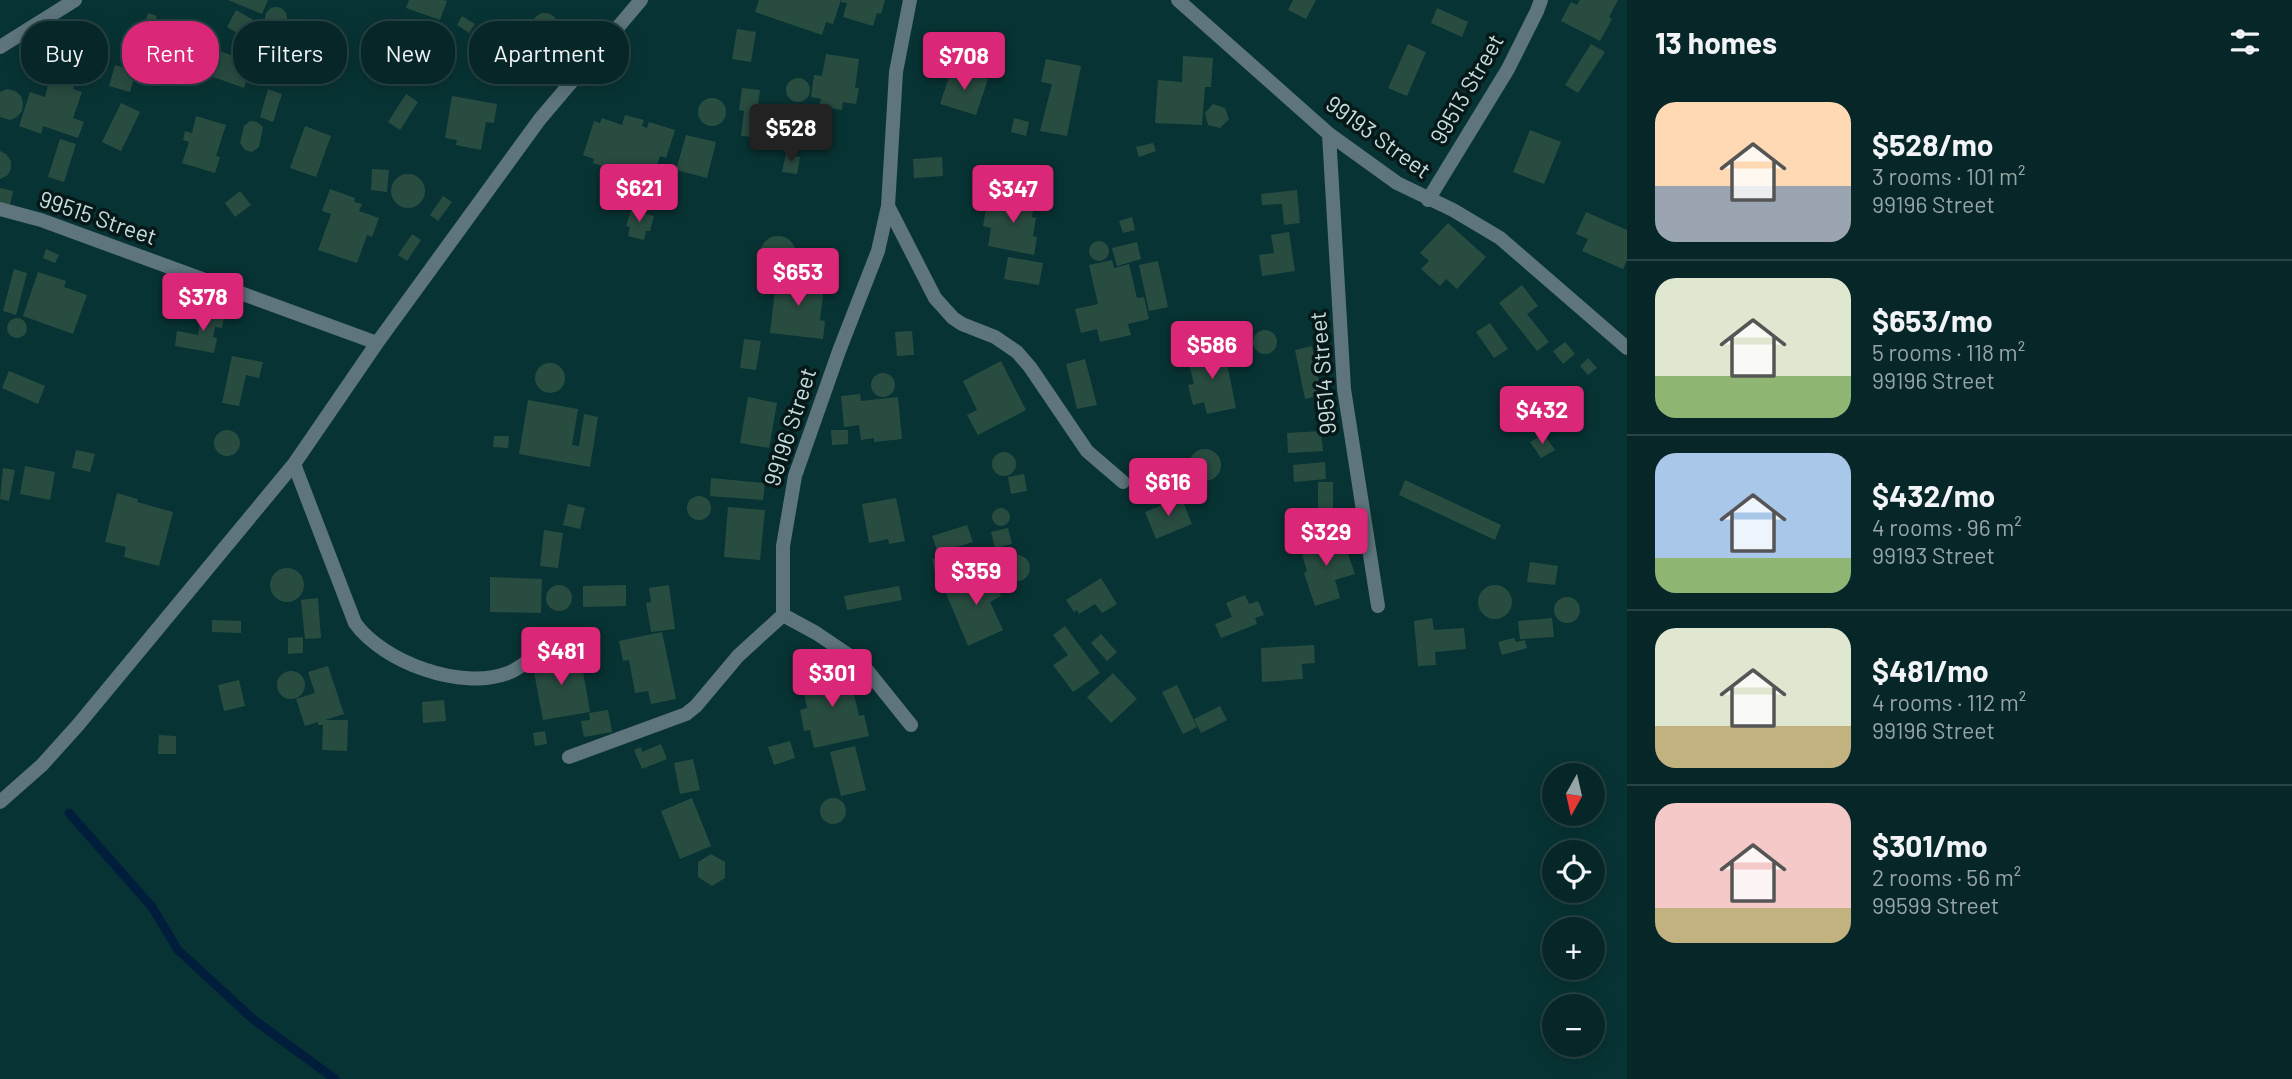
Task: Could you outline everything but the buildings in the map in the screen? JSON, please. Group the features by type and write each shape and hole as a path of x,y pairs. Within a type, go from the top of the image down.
{"street":[{"path":"0,47 75,0"},
{"path":"0,802 42,765 78,725 294,464 377,343 540,120 641,0"},
{"name":"99196 Street","path":"783,615 783,546 796,476 839,351 878,251 888,206 896,72 910,0"},
{"name":"99193 Street","path":"1178,0 1329,134 1397,183 1453,210 1500,238 1627,348"},
{"name":"99513 Street","path":"1428,200 1508,69 1541,0"},
{"name":"99514 Street","path":"1329,134 1344,389 1378,606"},
{"path":"888,206 943,309 962,324 995,337 1017,352 1087,451 1123,482"},
{"name":"99515 Street","path":"0,209 41,220 377,343"},
{"path":"294,464 355,623 362,633 384,652 445,675 486,679 510,673 548,645"},
{"path":"569,757 685,714 696,706 738,656 783,615 862,664 911,725"}],"waterway":[{"path":"69,813 152,907 178,950 254,1020 335,1079"}]}
